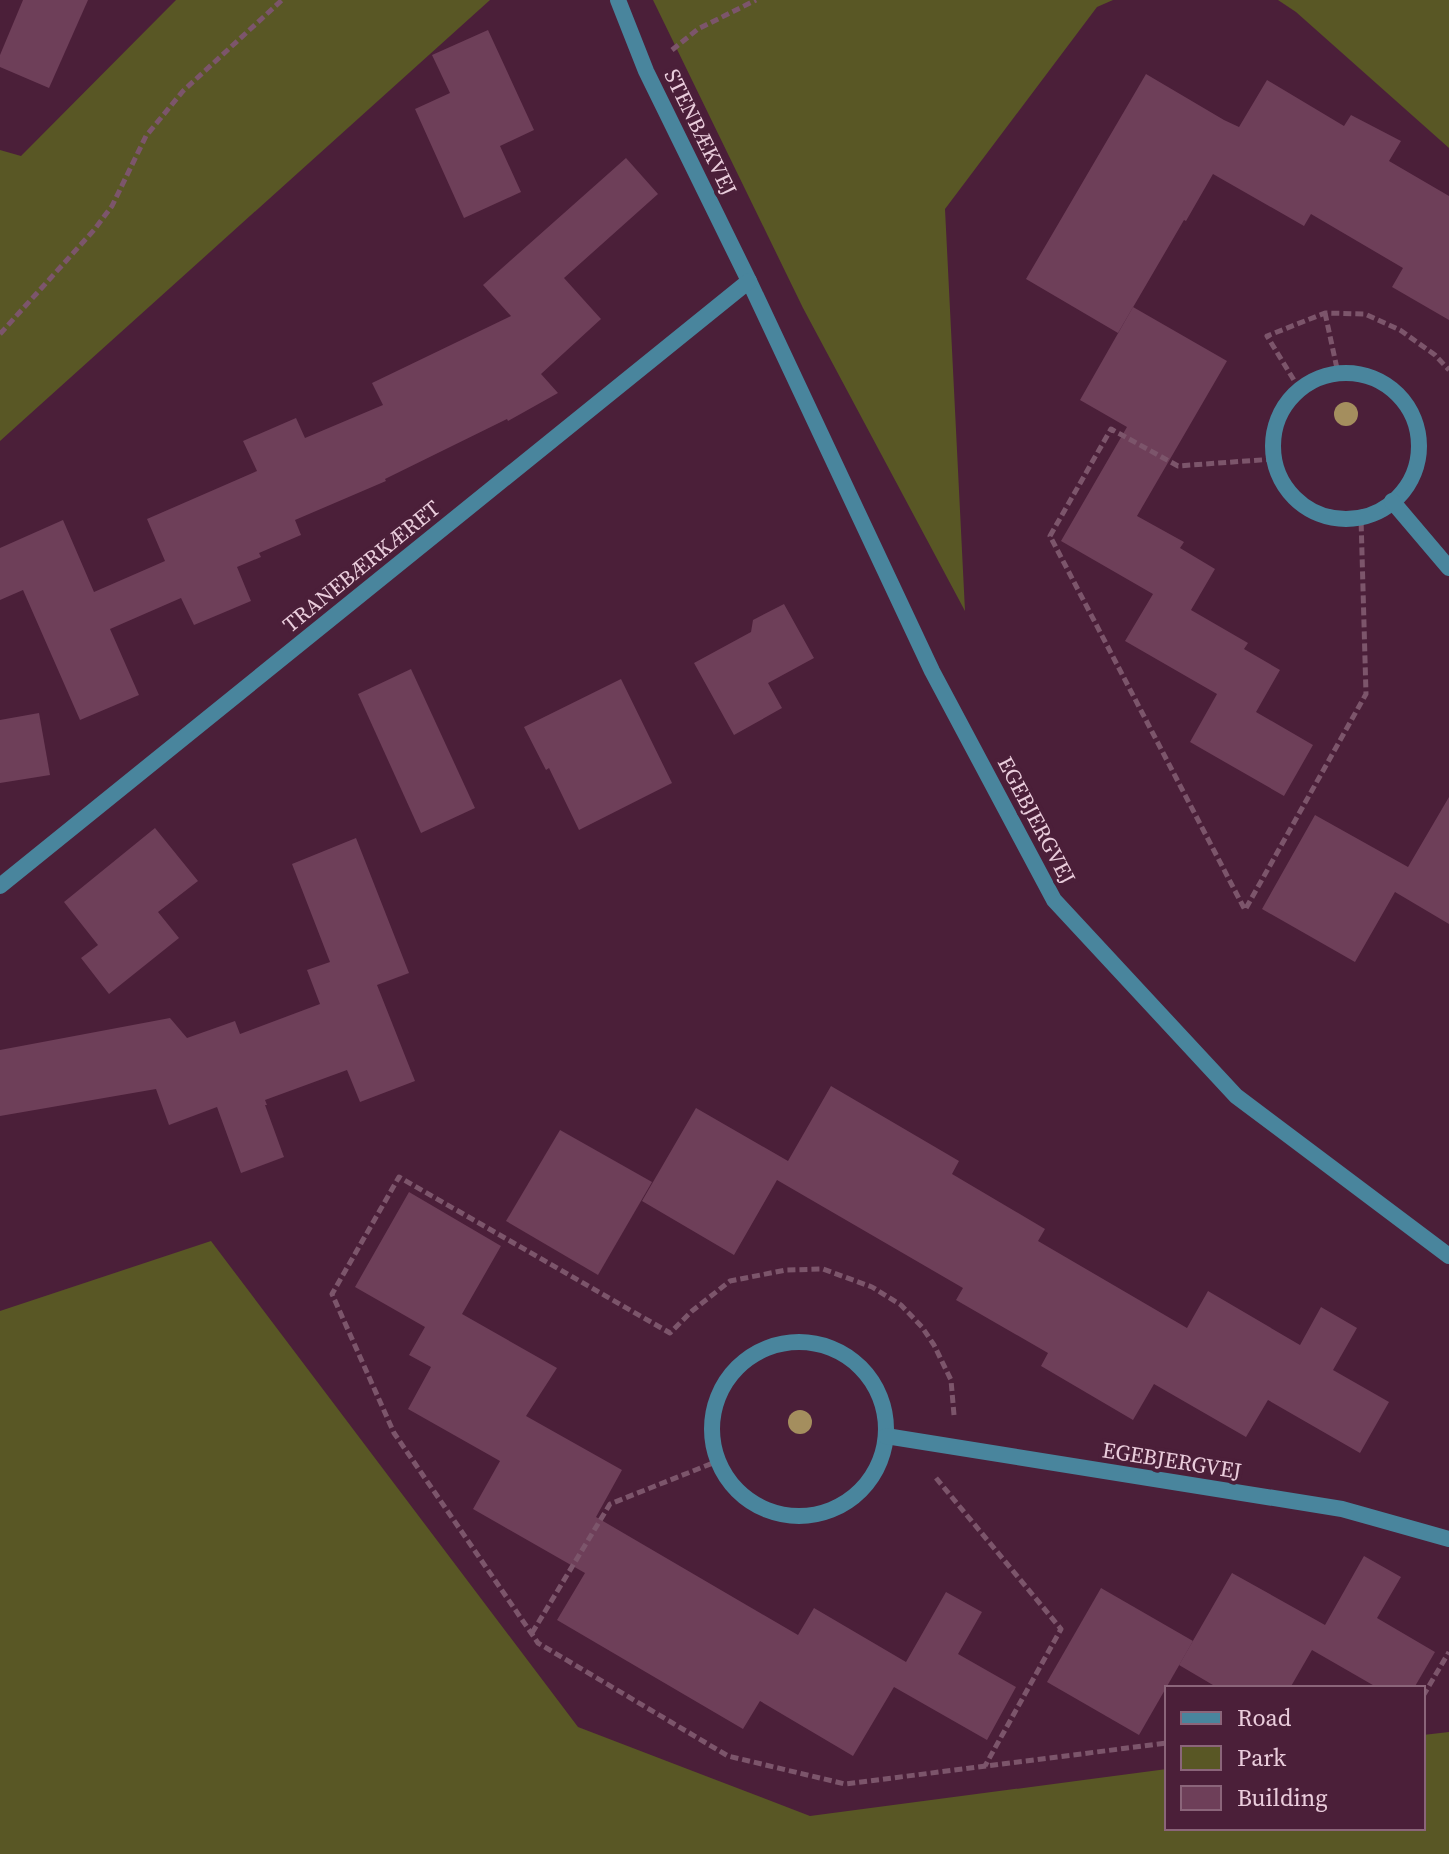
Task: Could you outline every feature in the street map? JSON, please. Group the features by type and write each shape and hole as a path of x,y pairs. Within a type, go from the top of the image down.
{"street":[{"name":"STENBÆKVEJ","path":"618,0 646,71 749,281"},
{"name":"TRANEBÆRKÆRET","path":"0,886 749,281"},
{"name":"EGEBJERGVEJ","path":"749,281 932,671 1054,900 1236,1096 1449,1256"},
{"path":"1338,373 1363,375 1386,385 1404,402 1416,424 1420,449 1414,473 1401,495 1383,509 1361,518 1338,519 1316,512 1296,499 1282,481 1274,459 1274,435 1281,413 1300,390 1315,380 1338,373"},
{"path":"1392,501 1449,568"},
{"path":"784,1342 807,1342 829,1346 850,1357 866,1372 878,1392 885,1413 886,1436 881,1459 871,1479 855,1496 836,1508 814,1515 791,1516 769,1511 749,1500 732,1484 718,1461 713,1444 712,1421 717,1399 727,1378 743,1362 762,1350 784,1342"},
{"name":"EGEBJERGVEJ","path":"886,1436 1342,1509 1449,1539"}],"path":[{"path":"0,334 94,230 112,206 146,136 183,91 282,0"},
{"path":"646,71 698,29 756,0"},
{"path":"1300,390 1267,336 1325,313 1365,314 1400,330 1435,355 1449,370"},
{"path":"1325,313 1338,373"},
{"path":"1274,459 1178,466 1111,429 1050,536 1245,910 1366,694 1361,518"},
{"path":"952,1447 954,1417 951,1380 922,1327 901,1305 872,1287 823,1269 786,1270 730,1281 670,1333 399,1177 332,1294 394,1433 538,1643 728,1756 845,1784 1165,1743"},
{"path":"886,1436 936,1479 1061,1629 985,1766"},
{"path":"532,1633 610,1504 718,1461"},
{"path":"1425,1693 1449,1652"}],"green space":[{"path":"176,0 490,0 0,441 0,150 21,156"},
{"path":"653,0 1113,0 1097,7 945,209 965,611 803,308"},
{"path":"1278,0 1449,0 1449,148 1296,12"},
{"path":"211,1241 578,1727 810,1816 1165,1769 1165,1830 1425,1830 1425,1735 1449,1732 1449,1854 0,1854 0,1311"}],"building":[{"path":"23,0 88,0 49,88 0,67 0,55"},
{"path":"488,30 534,130 500,146 521,192 464,218 415,109 450,93 432,55"},
{"path":"1146,74 1239,127 1267,80 1344,126 1351,115 1401,141 1389,161 1449,196 1449,320 1392,287 1403,268 1311,214 1304,226 1213,174 1118,333 1026,279"},
{"path":"626,158 658,194 564,278 601,319 541,374 558,393 386,481 295,520 301,535 259,553 261,557 237,567 251,601 194,625 181,598 110,629 139,695 80,720 23,590 0,600 0,548 63,520 94,592 165,561 147,519 257,471 243,441 296,418 305,438 383,405 372,383 511,316 483,285"},
{"path":"1133,307 1227,361 1137,516 1184,542 1180,548 1215,569 1191,610 1248,643 1244,649 1280,670 1256,712 1313,745 1284,796 1190,742 1217,694 1125,641 1153,594 1061,541 1127,427 1080,400"},
{"path":"784,604 814,658 768,683 782,708 734,735 694,663 751,632 753,620"},
{"path":"411,669 475,808 421,833 358,694"},
{"path":"621,679 672,783 579,830 549,768 546,770 524,727"},
{"path":"39,713 50,775 0,783 0,720"},
{"path":"1449,797 1449,924 1395,892 1355,962 1262,909 1315,815 1408,867"},
{"path":"155,828 198,881 158,912 179,938 109,994 81,958 98,945 64,902"},
{"path":"356,838 409,973 377,985 415,1081 360,1102 347,1070 265,1100 284,1157 241,1173 217,1107 169,1125 156,1089 0,1116 0,1050 170,1018 187,1038 235,1021 240,1034 320,1004 307,970 330,962 292,864"},
{"path":"831,1086 959,1161 952,1174 1045,1229 1038,1241 1187,1328 1208,1291 1300,1345 1321,1307 1357,1328 1333,1370 1389,1402 1360,1453 1268,1400 1246,1437 1154,1384 1133,1420 1041,1366 1048,1353 956,1300 963,1288 777,1180 734,1255 642,1201 696,1108 788,1161"},
{"path":"560,1130 652,1182 598,1275 506,1221"},
{"path":"409,1192 501,1246 462,1314 557,1368 526,1416 622,1470 596,1517 798,1635 814,1608 906,1662 946,1592 982,1612 958,1654 1016,1687 987,1740 894,1687 853,1756 760,1701 743,1729 557,1620 585,1573 473,1509 500,1461 408,1409 431,1367 409,1355 425,1327 355,1287"},
{"path":"1364,1556 1401,1577 1377,1618 1435,1652 1415,1686 1375,1686 1312,1650 1291,1686 1215,1686 1179,1665 1232,1573 1325,1625"},
{"path":"1101,1588 1193,1641 1139,1735 1047,1682"}]}
